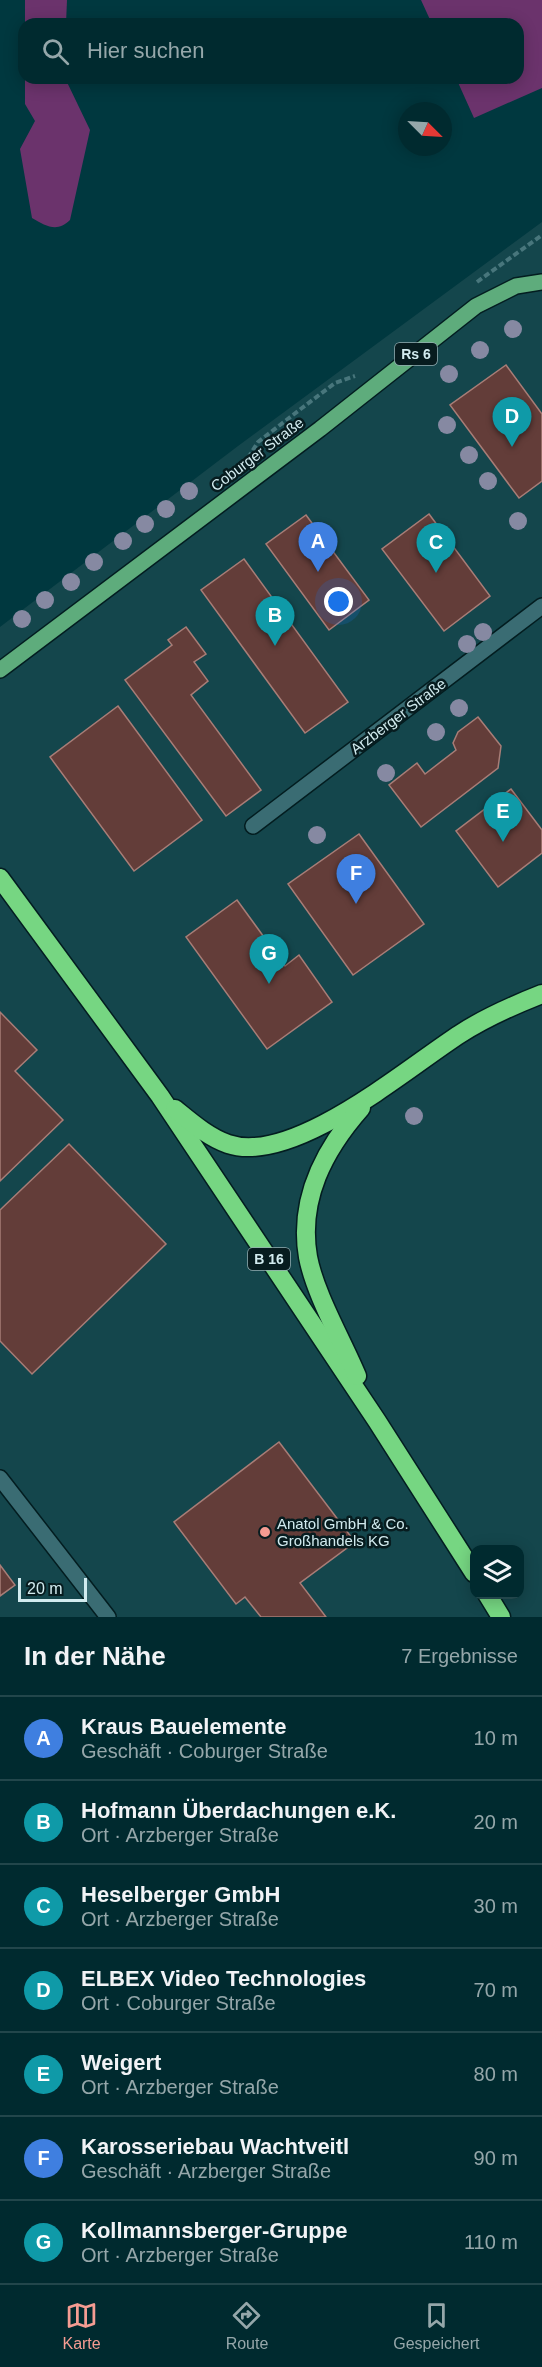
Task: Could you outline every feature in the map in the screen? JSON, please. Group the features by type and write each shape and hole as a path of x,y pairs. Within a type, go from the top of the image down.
{"highway":[{"name":"B 16","path":"0,878 160,1096 378,1421 470,1568"},
{"path":"371,1097 461,1033 513,1005 542,994"},
{"name":"B 16","path":"160,1096 204,1132 229,1144 250,1147 273,1145 304,1133 371,1097"},
{"name":"B 16","path":"371,1097 329,1148 313,1183 306,1214 308,1257 315,1281 378,1421"},
{"path":"490,1599 501,1617"}],"main road":[{"name":"Coburger Straße","path":"0,670 320,429 476,306 516,286 542,282"}],"street":[{"name":"Arzberger Straße","path":"253,826 542,606"},
{"path":"0,1478 108,1617"}],"path":[{"path":"473,285 542,235"},
{"path":"239,465 248,458 258,442 311,401 335,383 353,377 363,370"}],"shaded area":[{"path":"25,0 67,0 66,18 25,18"},
{"path":"421,0 542,0 542,88 474,118 459,84 524,84 524,18 429,18"},
{"path":"25,84 68,84 90,130 70,220 61,226 47,226 32,218 20,149 35,121 25,104"},
{"path":"542,222 542,1617 0,1617 0,627 238,446"}],"building":[{"path":"506,365 542,414 542,481 519,498 450,405"},
{"path":"429,514 490,596 444,631 382,549"},
{"path":"306,515 369,600 329,630 266,544"},
{"path":"244,559 348,702 305,733 201,590"},
{"path":"186,627 206,654 194,662 208,681 191,695 261,790 226,816 125,680 172,645 168,640"},
{"path":"118,706 202,820 134,871 50,757"},
{"path":"478,717 501,746 498,768 421,827 389,785 417,763 425,774 456,750 453,743 458,732"},
{"path":"511,789 542,830 542,853 498,887 456,831"},
{"path":"359,834 424,924 353,975 288,884"},
{"path":"237,900 285,966 299,955 332,1002 267,1049 186,937"},
{"path":"0,1012 37,1050 15,1071 63,1120 0,1181"},
{"path":"69,1144 166,1244 32,1374 0,1341 0,1210"},
{"name":"Anatol GmbH & Co. Großhandels KG","path":"279,1442 355,1542 300,1583 326,1617 261,1617 245,1597 236,1604 174,1522"},
{"path":"0,1565 15,1585 0,1596"}],"place":[{"name":"ELBEX Video Technologies","path":"512,447"},
{"name":"Kraus Bauelemente","path":"318,572"},
{"name":"Heselberger GmbH","path":"436,573"},
{"name":"Hofmann Überdachungen e.K.","path":"275,646"},
{"name":"Weigert","path":"503,842"},
{"name":"Karosseriebau Wachtveitl","path":"356,904"},
{"name":"Kollmannsberger-Gruppe","path":"269,984"},
{"name":"Anatol GmbH & Co. Großhandels KG","path":"265,1532"}]}
